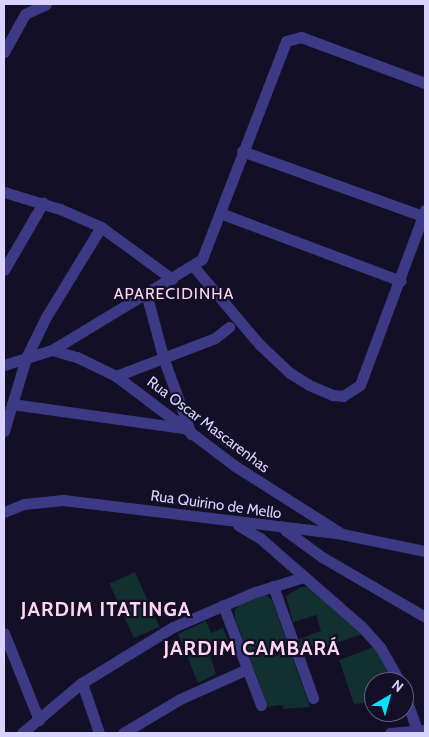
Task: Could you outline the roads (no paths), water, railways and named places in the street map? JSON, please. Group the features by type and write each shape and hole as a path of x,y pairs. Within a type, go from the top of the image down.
{"street":[{"path":"4,52 25,14 46,4"},
{"path":"4,365 52,350 146,293 194,267 208,248 242,151 281,50 292,38 302,37 425,83"},
{"path":"194,267 260,345 290,373 333,395 352,393 360,385 401,281 424,213 242,151"},
{"path":"4,192 43,203 101,227 172,279"},
{"path":"4,270 43,203"},
{"path":"220,213 401,281"},
{"path":"4,430 26,358 46,317 101,227"},
{"path":"12,404 187,431 164,360 146,293"},
{"path":"116,376 164,360 215,338 229,327"},
{"name":"Rua Oscar Mascarenhas","path":"52,350 77,357 116,376 187,431 273,492 342,534"},
{"name":"Rua Quirino de Mello","path":"4,512 24,504 63,500 285,530 342,534 425,551"},
{"path":"235,523 260,538 380,647 394,672"},
{"path":"285,530 322,557 425,618"},
{"path":"22,733 82,683 173,626 273,586 304,577"},
{"path":"273,586 313,698"},
{"path":"223,606 261,705"},
{"path":"4,633 39,720"},
{"path":"123,733 180,699 247,669"},
{"path":"82,683 99,733"},
{"path":"390,733 420,731 414,717"}],"district":[{"name":"APARECIDINHA","path":"174,294"},
{"name":"JARDIM ITATINGA","path":"106,609"},
{"name":"JARDIM CAMBARÁ","path":"252,648"}]}
